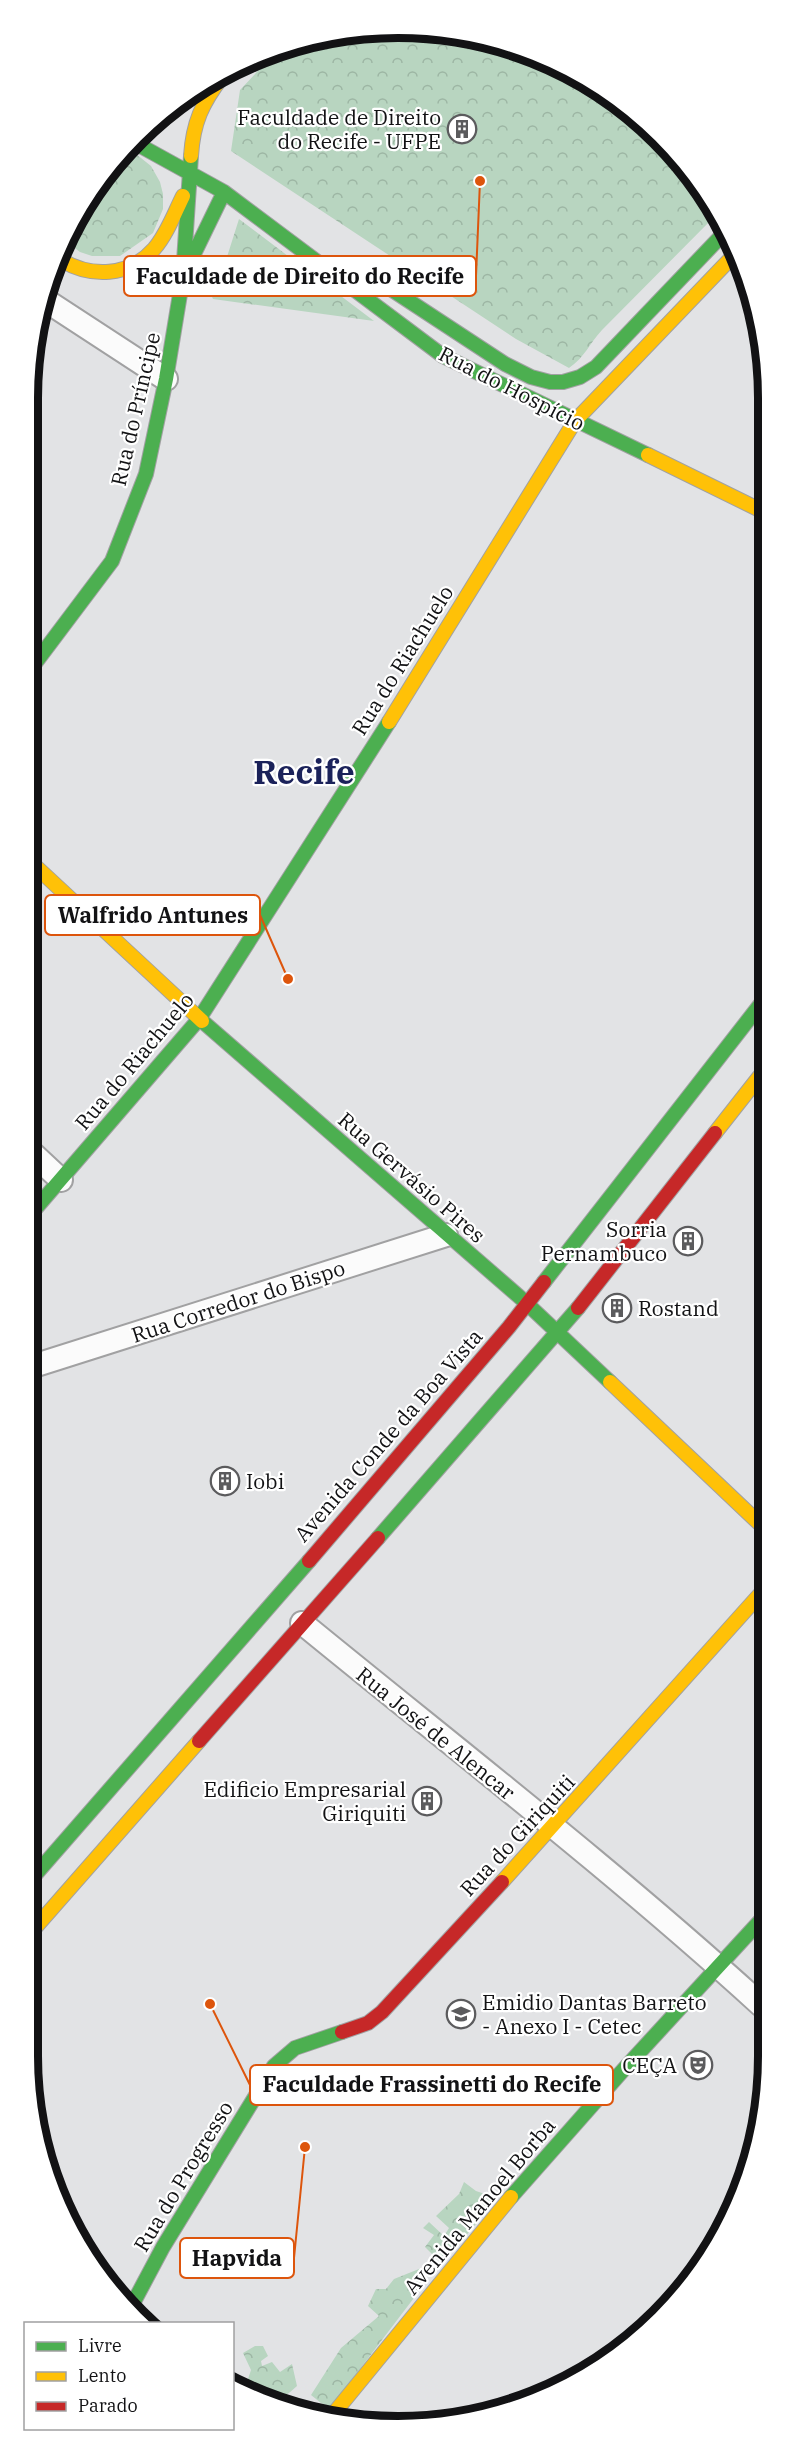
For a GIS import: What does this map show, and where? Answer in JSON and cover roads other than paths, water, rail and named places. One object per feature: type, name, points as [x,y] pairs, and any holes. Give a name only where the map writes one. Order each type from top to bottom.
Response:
[{"type":"main road","points":[[183,276],[190,154],[199,115],[205,99],[213,89]]},
{"type":"main road","name":"Rua do Hospício","points":[[140,146],[189,180],[224,192],[443,356],[758,509]]},
{"type":"main road","points":[[64,262],[72,268],[87,273],[131,268],[153,251],[166,231],[189,180]]},
{"type":"main road","points":[[183,276],[224,192]]},
{"type":"main road","name":"Rua do Hospício","points":[[368,273],[426,315],[509,366],[537,379],[558,382],[573,381],[585,376],[720,237]]},
{"type":"main road","name":"Rua do Riachuelo","points":[[38,1206],[199,1020],[363,764],[575,421],[730,259]]},
{"type":"main road","name":"Rua do Príncipe","points":[[38,659],[112,561],[146,474],[166,379],[183,276]]},
{"type":"main road","name":"Rua Gervásio Pires","points":[[38,869],[199,1020],[527,1304],[758,1522]]},
{"type":"main road","name":"Avenida Conde da Boa Vista","points":[[38,1872],[509,1327],[758,1007]]},
{"type":"main road","points":[[38,1924],[557,1334],[758,1078]]},
{"type":"main road","points":[[495,1276],[509,1327]]},
{"type":"main road","name":"Rua do Giriquiti","points":[[274,2066],[295,2048],[368,2023],[382,2012],[552,1828],[758,1596]]},
{"type":"main road","name":"Avenida Manoel Borba","points":[[336,2411],[507,2202],[625,2068],[758,1923]]},
{"type":"main road","name":"Rua do Progresso","points":[[134,2301],[163,2247],[274,2066]]},
{"type":"street","points":[[50,303],[166,379]]},
{"type":"street","points":[[38,1159],[61,1180]]},
{"type":"street","name":"Rua Corredor do Bispo","points":[[38,1364],[446,1234]]},
{"type":"street","name":"Rua José de Alencar","points":[[303,1623],[719,1967],[758,2002]]},
{"type":"place","name":"Faculdade de Direito do Recife - UFPE","points":[[462,129]]},
{"type":"place","name":"Faculdade de Direito do Recife","points":[[480,181]]},
{"type":"place","name":"Walfrido Antunes","points":[[288,979]]},
{"type":"place","name":"Sorria Pernambuco","points":[[688,1241]]},
{"type":"place","name":"Rostand","points":[[617,1308]]},
{"type":"place","name":"Iobi","points":[[225,1481]]},
{"type":"place","name":"Edificio Empresarial Giriquiti","points":[[427,1801]]},
{"type":"place","name":"Faculdade Frassinetti do Recife","points":[[210,2004]]},
{"type":"place","name":"Emidio Dantas Barreto - Anexo I - Cetec","points":[[461,2014]]},
{"type":"place","name":"CEÇA","points":[[698,2065]]},
{"type":"place","name":"Hapvida","points":[[305,2147]]},
{"type":"district","name":"Recife","points":[[304,771]]}]
